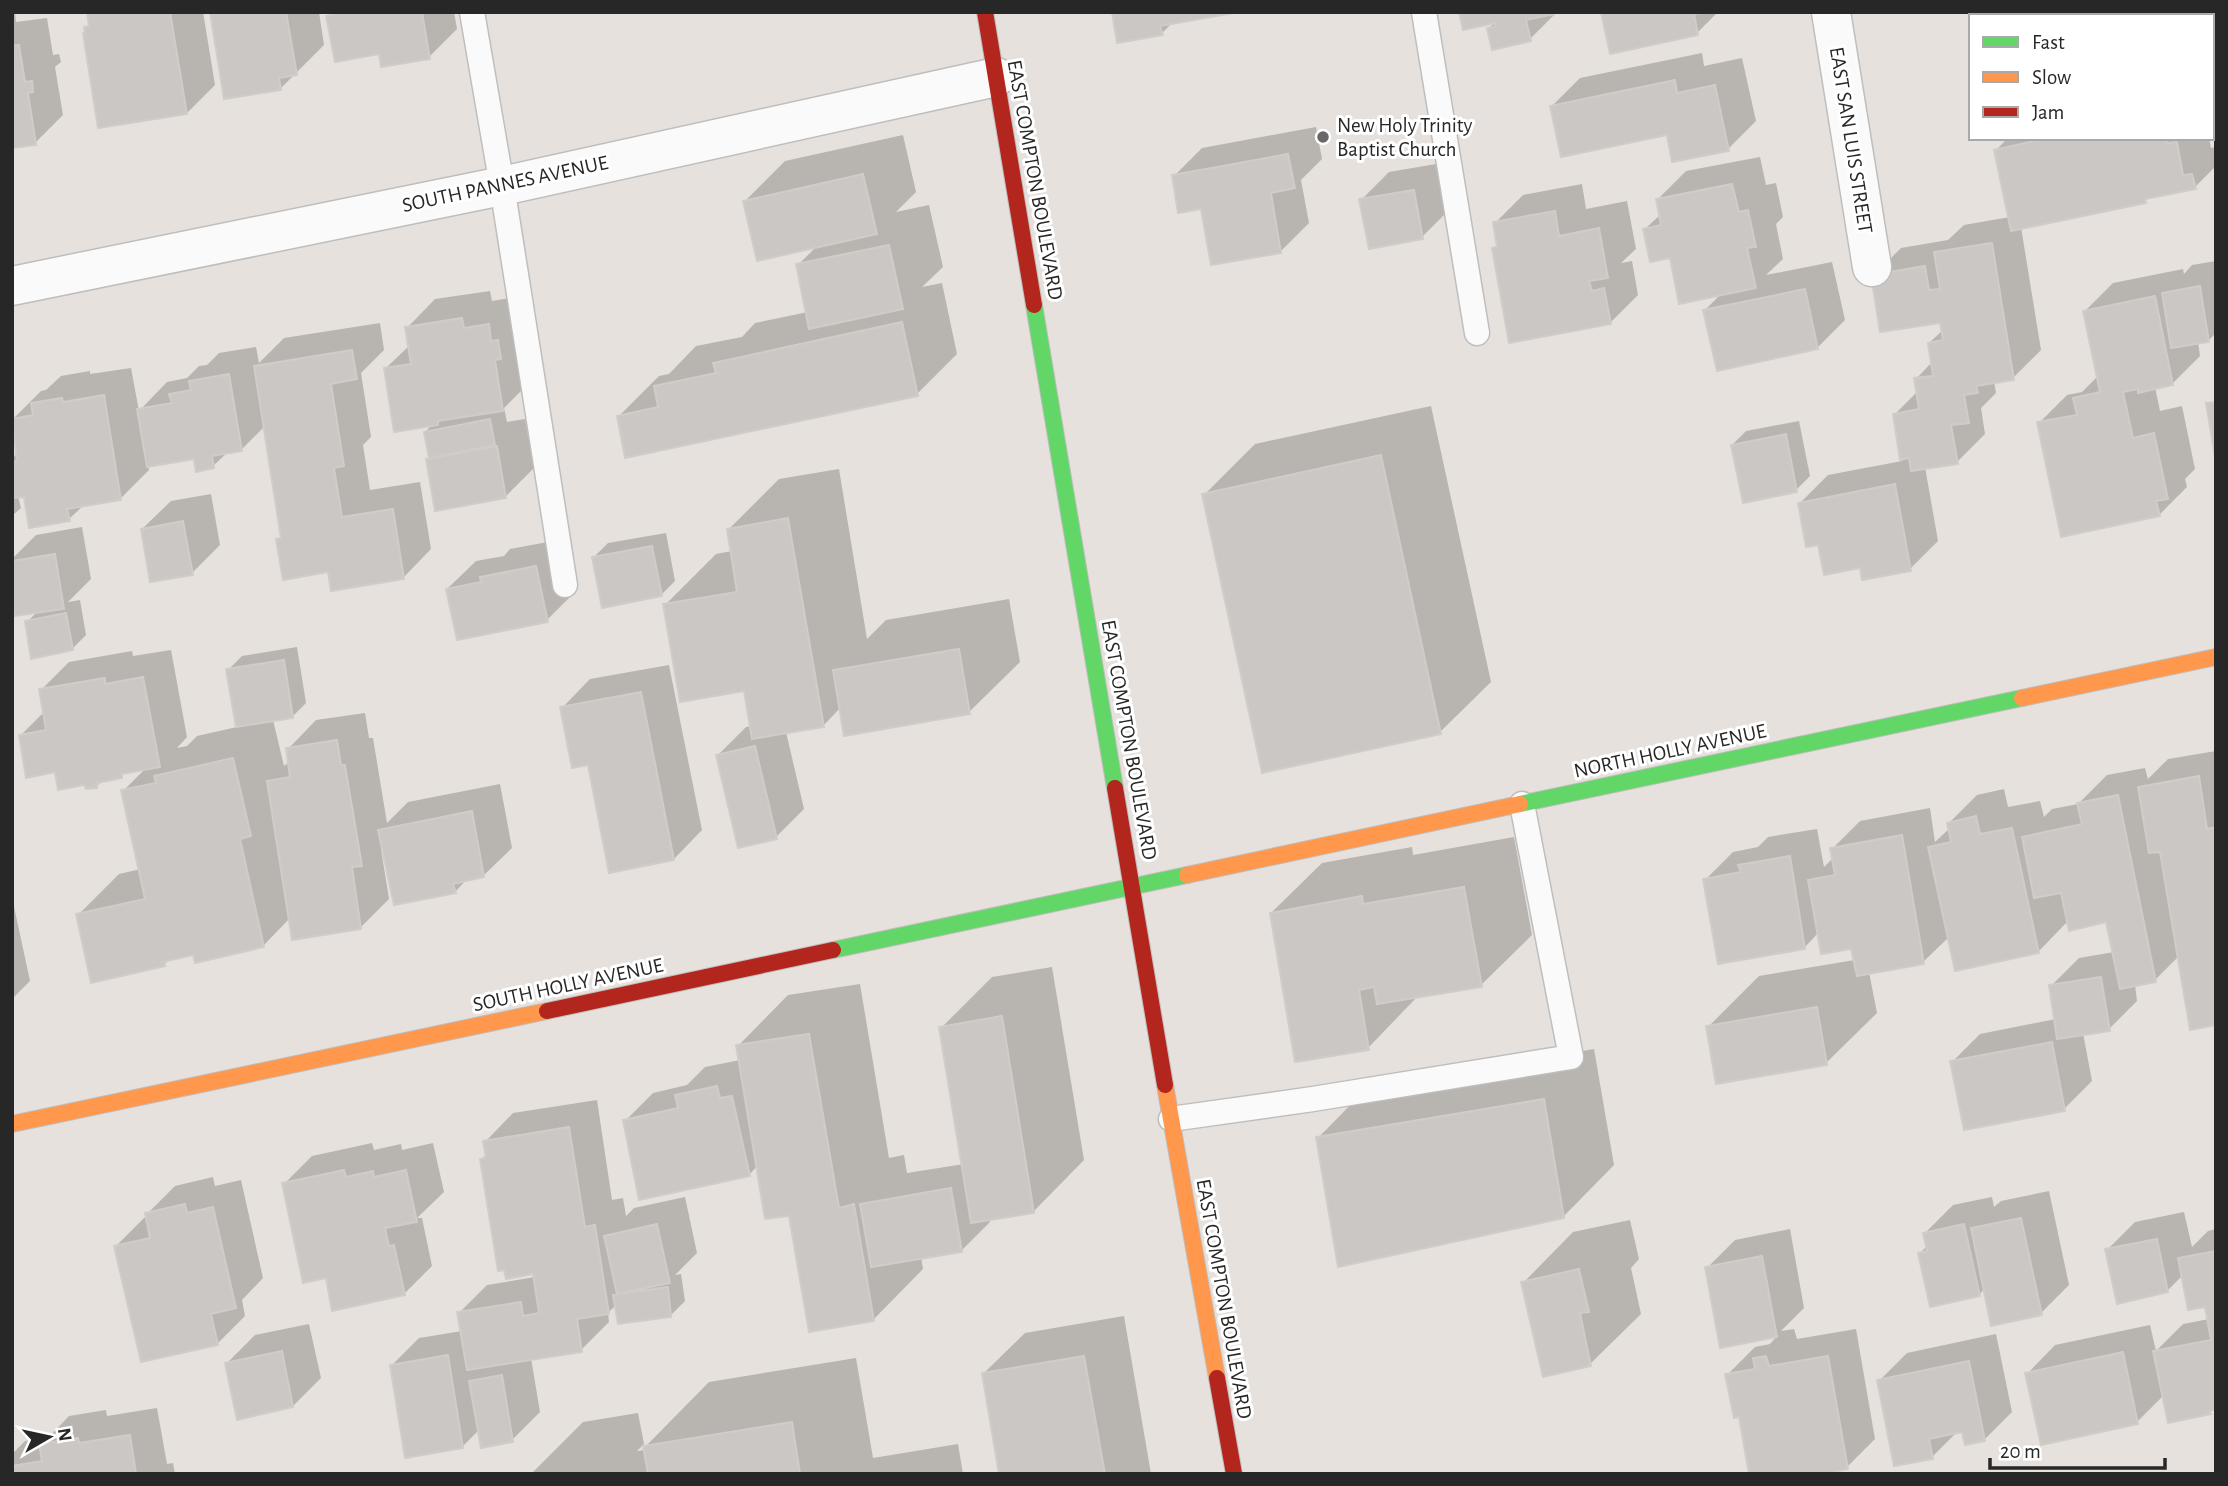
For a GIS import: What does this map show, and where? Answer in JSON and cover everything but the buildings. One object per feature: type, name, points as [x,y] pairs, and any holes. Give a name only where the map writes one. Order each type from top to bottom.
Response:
[{"type":"street","name":"EAST COMPTON BOULEVARD","points":[[985,12],[1171,1119],[1234,1474]]},
{"type":"street","name":"EAST SAN LUIS STREET","points":[[1831,12],[1872,267]]},
{"type":"street","name":"SOUTH PANNES AVENUE","points":[[12,286],[502,186],[996,77]]},
{"type":"street","name":"NORTH HOLLY AVENUE","points":[[1132,887],[2216,657]]},
{"type":"street","name":"SOUTH HOLLY AVENUE","points":[[12,1124],[1132,887]]},
{"type":"lane","points":[[472,12],[565,585]]},
{"type":"lane","points":[[1424,12],[1477,332]]},
{"type":"lane","points":[[1171,1119],[1571,1058],[1522,804]]},
{"type":"traffic: fast","points":[[1034,305],[1115,788]]},
{"type":"traffic: fast","points":[[1520,804],[2022,698]]},
{"type":"traffic: fast","points":[[833,950],[1187,875]]},
{"type":"traffic: slow","points":[[2022,698],[2216,657]]},
{"type":"traffic: slow","points":[[1187,875],[1520,804]]},
{"type":"traffic: slow","points":[[12,1124],[547,1011]]},
{"type":"traffic: slow","points":[[1165,1085],[1217,1378]]},
{"type":"traffic: jam","points":[[985,12],[1034,305]]},
{"type":"traffic: jam","points":[[1115,788],[1165,1085]]},
{"type":"traffic: jam","points":[[547,1011],[833,950]]},
{"type":"traffic: jam","points":[[1217,1378],[1234,1474]]},
{"type":"place","name":"New Holy Trinity Baptist Church","points":[[1323,137]]}]
